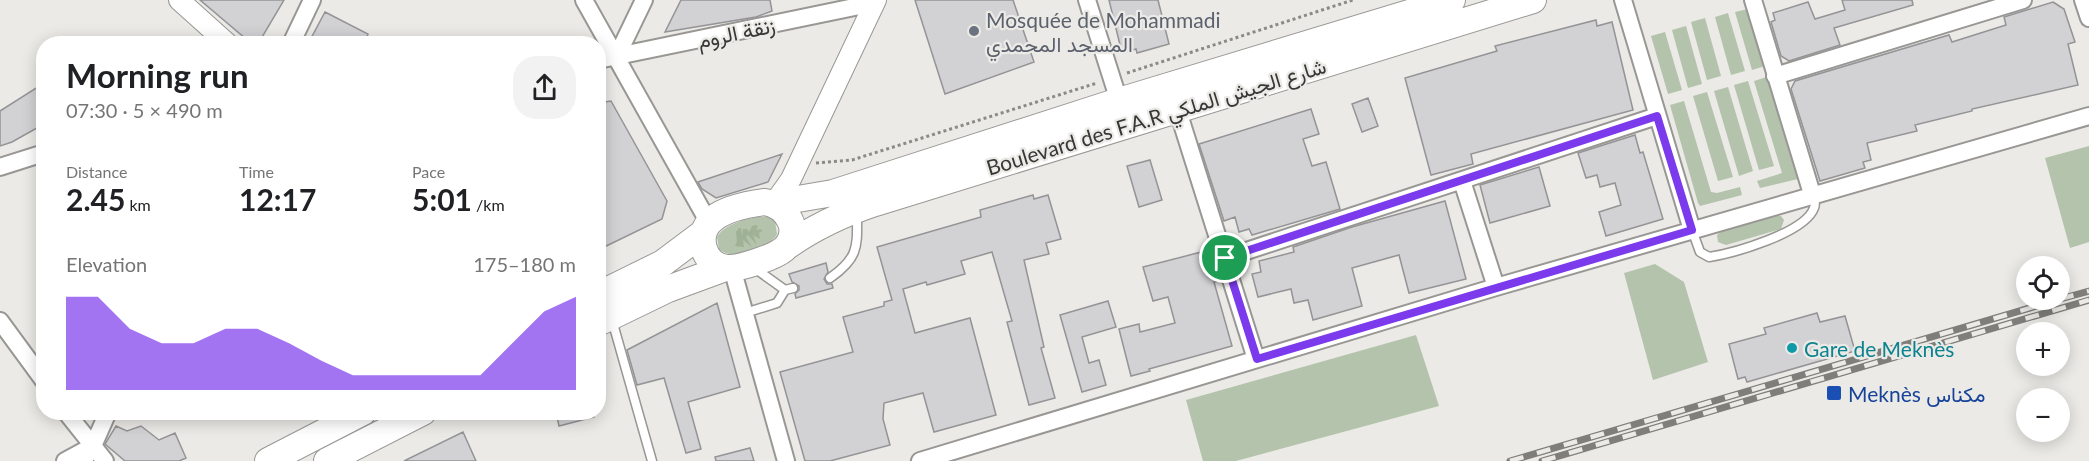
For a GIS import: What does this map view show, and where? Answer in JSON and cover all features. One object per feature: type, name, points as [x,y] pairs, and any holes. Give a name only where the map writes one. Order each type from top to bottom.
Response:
[{"type":"main road","name":"Boulevard des F.A.R شارع الجيش الملكي","points":[[606,291],[663,263],[721,215],[756,203],[774,203],[833,193],[1116,90],[1396,9],[1452,0]]},
{"type":"main road","name":"Boulevard des F.A.R شارع الجيش الملكي","points":[[606,320],[668,289],[778,253],[810,230],[857,209],[1533,0]]},
{"type":"main road","points":[[774,203],[782,207],[791,221],[790,240],[786,247]]},
{"type":"main road","points":[[706,228],[704,250],[708,258],[735,266]]},
{"type":"main road","points":[[268,461],[341,420]]},
{"type":"main road","points":[[327,461],[356,454],[410,420]]},
{"type":"street","points":[[179,0],[219,36]]},
{"type":"street","points":[[295,36],[312,0]]},
{"type":"street","points":[[584,0],[605,36]]},
{"type":"street","points":[[617,56],[644,0]]},
{"type":"street","points":[[1087,0],[1116,90]]},
{"type":"street","points":[[1623,0],[1692,230]]},
{"type":"street","points":[[1753,0],[1812,194]]},
{"type":"street","points":[[1775,76],[2023,0]]},
{"type":"street","points":[[2083,0],[2089,18]]},
{"type":"street","points":[[774,203],[791,179],[875,2]]},
{"type":"street","name":"زنقة الروم","points":[[606,58],[875,2]]},
{"type":"street","points":[[606,37],[706,228]]},
{"type":"street","points":[[1178,108],[1257,359]]},
{"type":"street","points":[[1225,258],[1657,116]]},
{"type":"street","points":[[920,461],[1496,287],[1812,194],[2089,116]]},
{"type":"street","points":[[0,167],[36,156]]},
{"type":"street","points":[[1462,181],[1496,287]]},
{"type":"street","points":[[735,266],[745,313],[786,461]]},
{"type":"street","points":[[0,321],[36,370]]},
{"type":"street","points":[[72,420],[105,461]]},
{"type":"street","points":[[83,461],[93,446],[104,420]]},
{"type":"street","points":[[65,461],[93,446]]},
{"type":"lane","points":[[1692,230],[1700,252],[1706,256],[1742,248],[1780,236],[1801,224],[1814,209],[1812,194]]},
{"type":"lane","points":[[830,278],[846,266],[855,252],[857,209]]},
{"type":"lane","points":[[735,266],[789,289],[777,303],[745,313]]},
{"type":"lane","points":[[606,323],[652,461]]},
{"type":"path","points":[[804,151],[816,163],[852,160],[1116,90],[1353,0]]},
{"type":"green space","points":[[1748,9],[1765,66],[1752,70],[1735,12]]},
{"type":"green space","points":[[1728,13],[1745,71],[1731,75],[1715,17]]},
{"type":"green space","points":[[1705,18],[1721,76],[1707,80],[1691,22]]},
{"type":"green space","points":[[1686,26],[1702,84],[1688,88],[1672,30]]},
{"type":"green space","points":[[1665,32],[1682,90],[1668,94],[1651,36]]},
{"type":"green space","points":[[1770,76],[1802,178],[1760,188],[1757,181],[1782,173],[1754,81]]},
{"type":"green space","points":[[1748,81],[1774,166],[1759,170],[1734,85]]},
{"type":"green space","points":[[1728,87],[1753,171],[1739,176],[1714,91]]},
{"type":"green space","points":[[1707,92],[1733,177],[1718,181],[1693,96]]},
{"type":"green space","points":[[1684,101],[1711,192],[1717,193],[1740,187],[1742,195],[1700,206],[1698,203],[1670,105]]},
{"type":"green space","points":[[2089,146],[2089,242],[2070,248],[2045,158]]},
{"type":"green space","points":[[1774,215],[1781,216],[1784,220],[1781,229],[1726,245],[1718,242],[1717,235],[1722,231]]},
{"type":"green space","points":[[768,217],[775,221],[777,234],[773,240],[759,249],[741,254],[725,253],[719,249],[717,237],[720,233],[740,221]]},
{"type":"green space","points":[[752,226],[758,226],[756,230],[761,229],[762,231],[759,233],[760,239],[753,235],[757,245],[748,235],[746,237],[752,247],[743,240],[744,247],[735,246],[736,232],[739,228],[741,228],[742,236],[743,229],[749,232]]},
{"type":"green space","points":[[1655,264],[1684,282],[1708,362],[1653,380],[1624,273]]},
{"type":"green space","points":[[1416,335],[1439,406],[1236,461],[1203,461],[1186,400]]},
{"type":"building","points":[[200,0],[284,0],[263,36],[243,36]]},
{"type":"building","points":[[681,0],[770,0],[772,11],[756,17],[665,32]]},
{"type":"building","name":"Mosquée de Mohammadi المسجد المحمدي","points":[[915,0],[1013,0],[1034,62],[945,94]]},
{"type":"building","points":[[1109,0],[1158,0],[1169,44],[1137,53],[1136,49],[1122,53]]},
{"type":"building","points":[[1842,0],[1912,0],[1913,5],[1834,28],[1840,45],[1789,61],[1781,56],[1771,22],[1775,20],[1773,13],[1808,2],[1815,19],[1845,10]]},
{"type":"building","points":[[2053,2],[2064,9],[2075,42],[2068,44],[2078,85],[1972,109],[1972,111],[1915,125],[1917,131],[1867,143],[1871,160],[1863,162],[1865,168],[1820,181],[1791,89],[1795,81],[1949,35],[1952,42],[2006,25],[2004,17]]},
{"type":"building","points":[[325,12],[368,34],[367,36],[312,36]]},
{"type":"building","points":[[1596,20],[1597,26],[1612,22],[1633,110],[1471,154],[1473,164],[1431,175],[1405,78],[1497,51],[1495,46]]},
{"type":"building","points":[[36,88],[36,128],[0,146],[0,111]]},
{"type":"building","points":[[1368,98],[1378,126],[1362,132],[1352,104]]},
{"type":"building","points":[[611,101],[667,201],[662,219],[606,246],[606,102]]},
{"type":"building","points":[[1311,109],[1319,134],[1303,139],[1312,166],[1326,162],[1340,209],[1252,235],[1249,229],[1239,232],[1235,217],[1224,221],[1199,144]]},
{"type":"building","points":[[1635,135],[1640,153],[1643,152],[1663,219],[1606,236],[1599,212],[1621,205],[1615,183],[1600,187],[1597,175],[1586,178],[1578,153]]},
{"type":"building","points":[[782,154],[768,182],[716,198],[702,189],[698,182]]},
{"type":"building","points":[[1150,160],[1162,200],[1139,207],[1127,166]]},
{"type":"building","points":[[1539,167],[1550,206],[1490,223],[1480,185]]},
{"type":"building","points":[[1033,195],[1034,199],[1048,195],[1061,239],[1046,243],[1049,254],[1024,260],[1044,347],[1041,348],[1055,398],[1029,405],[1007,322],[1012,321],[992,252],[961,261],[965,274],[903,289],[915,333],[970,318],[996,415],[934,432],[923,393],[884,403],[883,419],[890,445],[830,461],[805,461],[780,372],[853,352],[843,317],[884,306],[884,302],[892,300],[877,247],[981,217],[980,210]]},
{"type":"building","points":[[1445,201],[1466,279],[1409,293],[1399,255],[1352,268],[1362,306],[1313,320],[1308,300],[1294,303],[1291,289],[1258,297],[1252,274],[1261,272],[1259,261],[1294,252],[1293,247],[1352,227]]},
{"type":"building","points":[[1209,250],[1218,281],[1214,282],[1232,346],[1131,376],[1119,329],[1139,324],[1140,332],[1175,323],[1168,297],[1153,301],[1143,267]]},
{"type":"building","points":[[826,263],[828,272],[824,279],[827,284],[832,284],[833,288],[796,298],[795,294],[799,286],[792,282],[789,274]]},
{"type":"building","points":[[1108,301],[1116,327],[1082,337],[1089,363],[1099,360],[1106,385],[1082,392],[1060,315]]},
{"type":"building","points":[[717,303],[740,387],[688,402],[701,449],[686,453],[664,378],[637,385],[627,350]]},
{"type":"building","name":"Gare de Meknès","points":[[1817,313],[1820,322],[1845,316],[1855,351],[1747,382],[1745,377],[1738,379],[1729,344],[1766,334],[1764,328]]},
{"type":"building","points":[[558,420],[582,420],[559,426]]},
{"type":"building","points":[[116,426],[127,431],[141,426],[159,440],[175,433],[186,458],[179,461],[125,461],[105,444]]},
{"type":"building","points":[[463,432],[476,461],[404,461]]},
{"type":"building","points":[[750,448],[754,461],[716,461],[715,457]]},
{"type":"railway","points":[[2070,296],[2089,291]]},
{"type":"railway","points":[[1542,461],[2089,300]]},
{"type":"railway","points":[[1510,461],[2023,310]]},
{"type":"place","name":"Mosquée de Mohammadi المسجد المحمدي","points":[[974,31]]},
{"type":"place","name":"Gare de Meknès","points":[[1792,348]]},
{"type":"place","name":"Meknès مكناس","points":[[1834,393]]},
{"type":"route","points":[[1657,116],[1692,230],[1257,359],[1225,258],[1657,116]]}]
